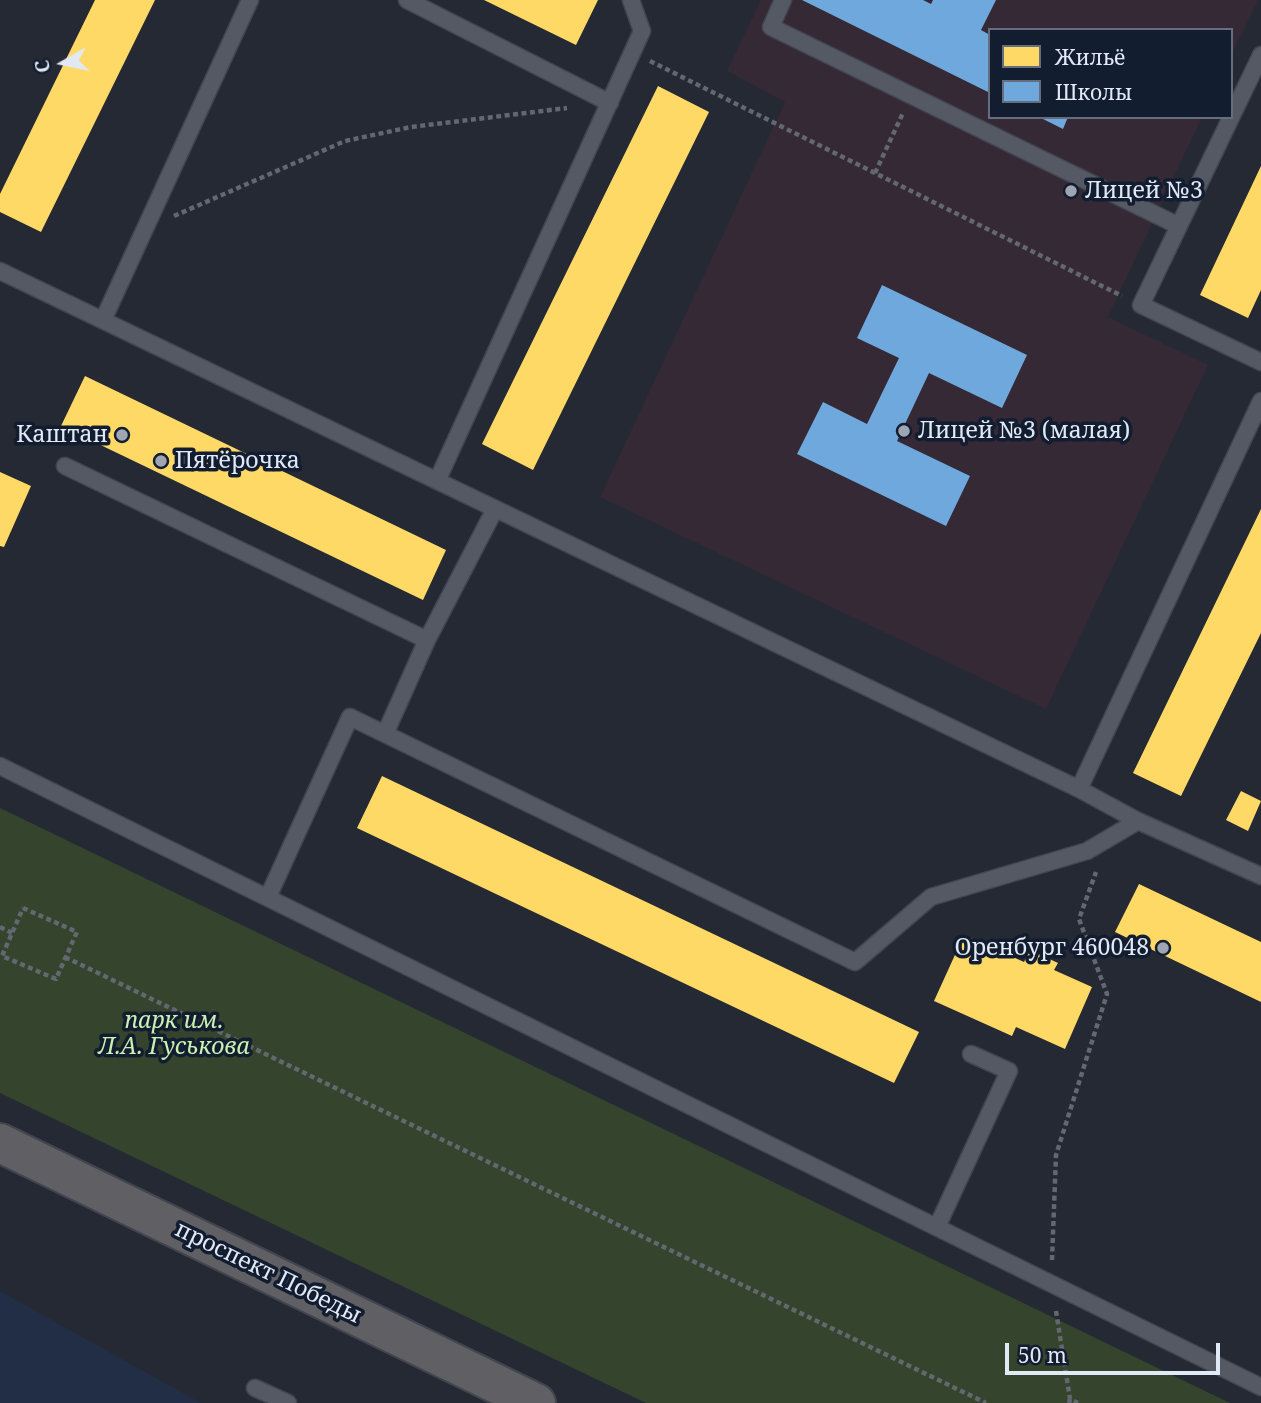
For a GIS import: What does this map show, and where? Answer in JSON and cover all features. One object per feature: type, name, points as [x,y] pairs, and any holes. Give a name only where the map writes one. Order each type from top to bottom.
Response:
[{"type":"main road","name":"проспект Победы","points":[[0,1143],[536,1403]]},
{"type":"lane","points":[[104,318],[250,0]]},
{"type":"lane","points":[[407,0],[610,103]]},
{"type":"lane","points":[[437,481],[642,31],[631,0]]},
{"type":"lane","points":[[783,0],[771,27],[1180,226]]},
{"type":"lane","points":[[1233,114],[1261,55]]},
{"type":"lane","points":[[1231,119],[1141,305],[1261,362]]},
{"type":"lane","points":[[0,271],[104,318],[1079,789],[1138,821],[1261,876]]},
{"type":"lane","points":[[1079,789],[1261,401]]},
{"type":"lane","points":[[65,466],[427,640]]},
{"type":"lane","points":[[385,734],[427,640],[495,509]]},
{"type":"lane","points":[[268,897],[350,717],[855,962],[931,897],[1087,851],[1138,821]]},
{"type":"lane","points":[[0,766],[1261,1387]]},
{"type":"lane","points":[[937,1227],[1009,1071],[971,1054]]},
{"type":"lane","points":[[256,1388],[288,1403]]},
{"type":"path","points":[[633,52],[1141,305]]},
{"type":"path","points":[[875,173],[912,96]]},
{"type":"path","points":[[145,229],[345,141],[411,127],[610,103]]},
{"type":"path","points":[[1078,1403],[1069,1401],[1051,1283],[1056,1155],[1107,994],[1079,919],[1098,865]]},
{"type":"path","points":[[23,908],[77,932],[65,957],[56,979],[2,956],[23,908]]},
{"type":"path","points":[[0,927],[12,933]]},
{"type":"path","points":[[65,957],[986,1403]]},
{"type":"shaded area","name":"Лицей №3 (малая)","points":[[761,0],[1258,0],[1233,52],[1233,28],[988,28],[988,119],[1201,119],[1108,317],[1208,365],[1046,709],[600,497],[785,102],[727,71]]},
{"type":"shaded area","points":[[0,1291],[201,1403],[0,1403]]},
{"type":"green space","name":"парк им. Л.А. Гуськова","points":[[0,808],[1230,1403],[646,1403],[0,1093]]},
{"type":"building: Жильё","points":[[95,0],[155,0],[41,232],[0,212],[0,194]]},
{"type":"building: Жильё","points":[[484,0],[598,0],[576,45]]},
{"type":"building: Жильё","points":[[658,86],[709,112],[533,470],[482,444]]},
{"type":"building: Жильё","points":[[1261,166],[1261,290],[1248,318],[1200,295]]},
{"type":"building: Жильё","points":[[85,376],[446,550],[423,600],[61,426]]},
{"type":"building: Жильё","points":[[0,472],[31,486],[4,547],[0,546]]},
{"type":"building: Жильё","points":[[1261,509],[1261,633],[1181,796],[1133,773]]},
{"type":"building: Жильё","points":[[382,776],[919,1032],[894,1083],[357,828]]},
{"type":"building: Жильё","points":[[1241,791],[1261,801],[1248,831],[1226,820]]},
{"type":"building: Жильё","points":[[1139,884],[1261,942],[1261,1002],[1115,932]]},
{"type":"building: Жильё","points":[[964,935],[1024,962],[1030,950],[1058,963],[1054,970],[1092,987],[1065,1049],[1016,1027],[1012,1036],[934,1001]]},
{"type":"building: Школы","points":[[802,0],[923,0],[931,4],[933,0],[996,0],[981,30],[988,34],[988,92]]},
{"type":"building: Школы","points":[[1043,119],[1067,119],[1063,129]]},
{"type":"building: Школы","points":[[882,285],[1027,355],[1002,408],[929,373],[897,441],[970,476],[946,526],[797,454],[823,402],[867,424],[899,358],[857,338]]},
{"type":"place","name":"Лицей №3","points":[[1071,191]]},
{"type":"place","name":"Лицей №3 (малая)","points":[[904,431]]},
{"type":"place","name":"Каштан","points":[[122,435]]},
{"type":"place","name":"Пятёрочка","points":[[161,461]]},
{"type":"place","name":"Оренбург 460048","points":[[1163,948]]}]
